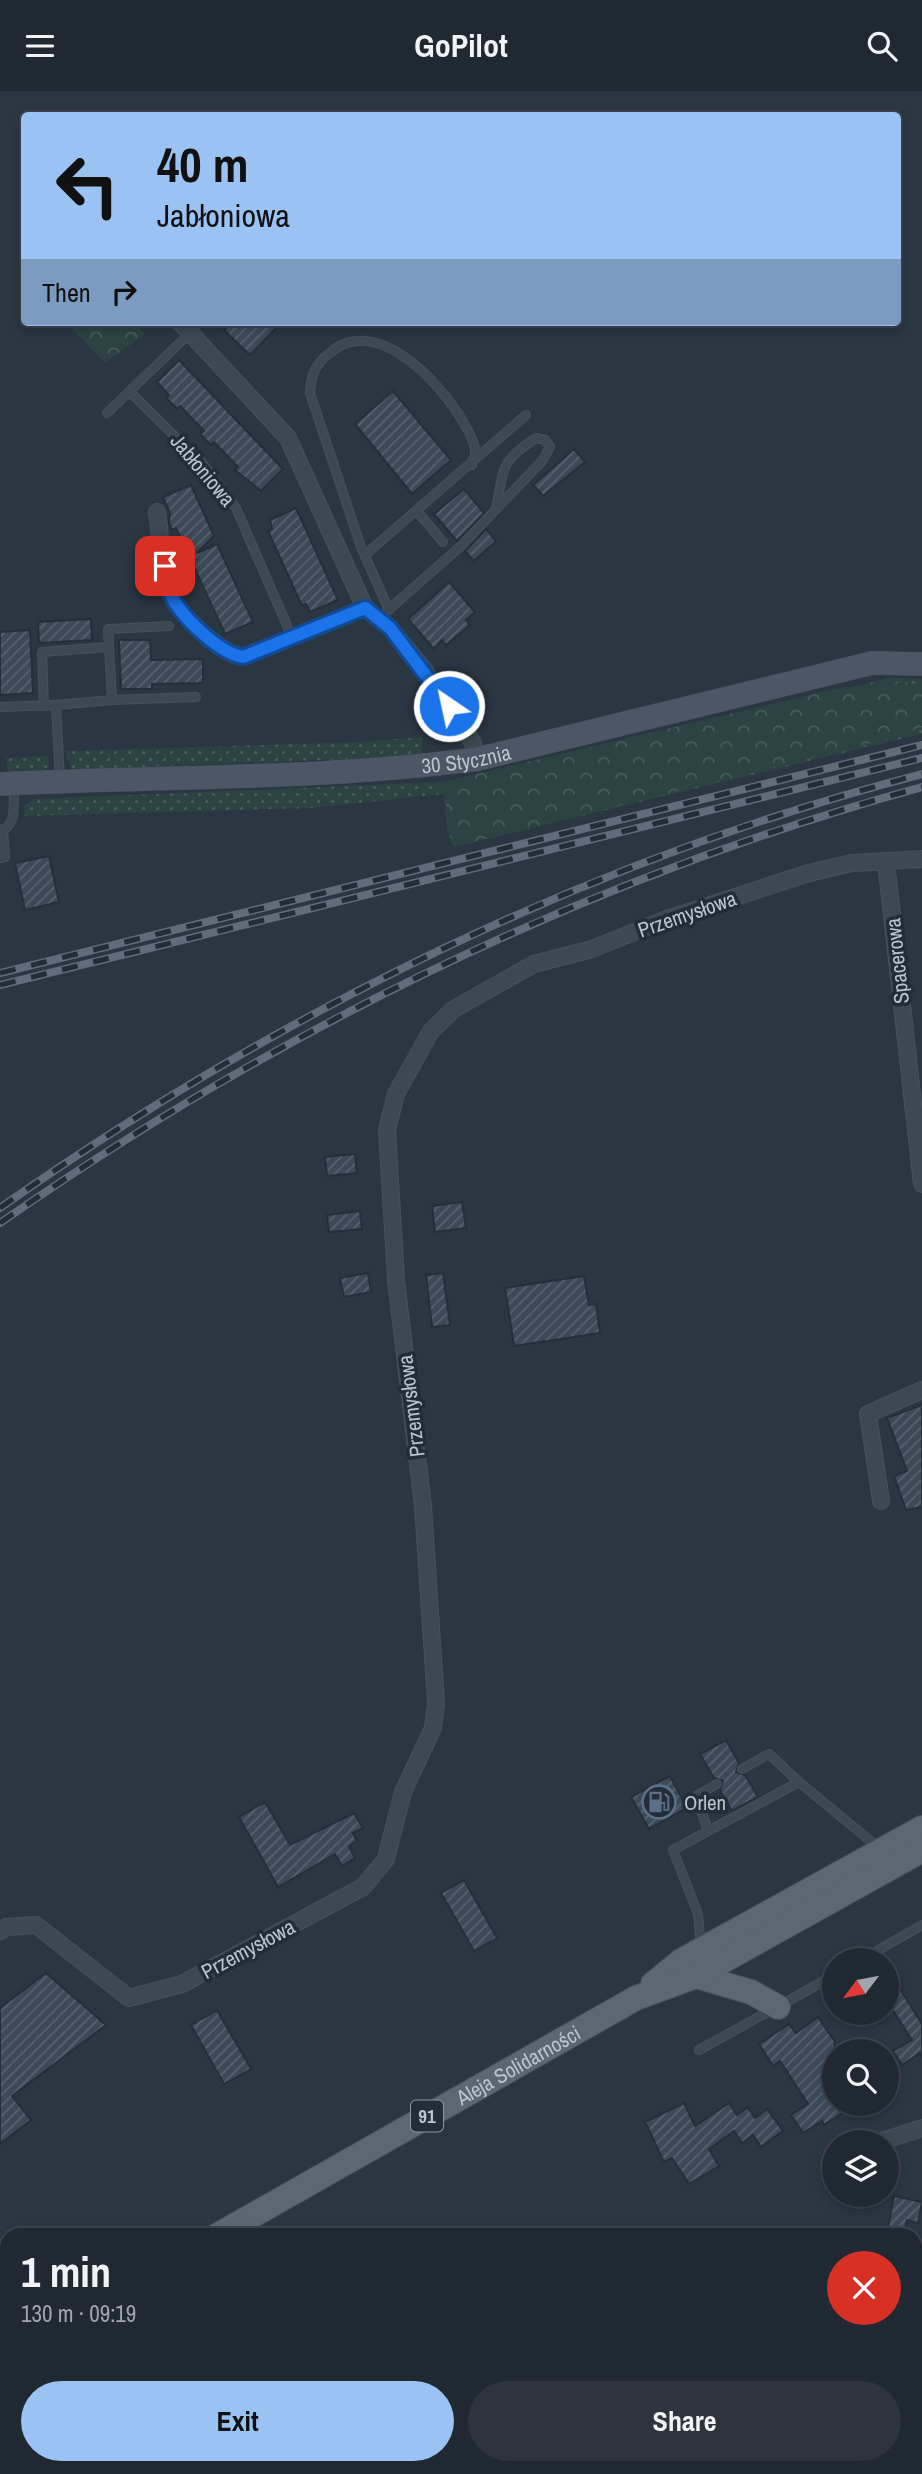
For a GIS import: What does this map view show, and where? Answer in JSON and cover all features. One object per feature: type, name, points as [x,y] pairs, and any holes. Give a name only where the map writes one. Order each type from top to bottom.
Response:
[{"type":"main road","name":"Aleja Solidarności","points":[[636,1998],[681,1961],[701,1949],[922,1828]]},
{"type":"main road","name":"Aleja Solidarności","points":[[230,2228],[636,1998],[696,1976],[922,1850]]},
{"type":"main road","points":[[696,1976],[751,1992],[778,2007]]},
{"type":"street","points":[[185,327],[288,438],[365,608]]},
{"type":"street","points":[[157,512],[169,593],[196,626],[229,655],[243,657],[365,608],[384,614],[472,741],[478,759]]},
{"type":"street","name":"30 Stycznia","points":[[8,784],[360,772],[478,759],[872,663],[922,664]]},
{"type":"street","name":"Przemysłowa","points":[[0,1931],[6,1927],[36,1925],[129,1998],[141,1997],[182,1984],[363,1887],[386,1859],[402,1792],[433,1728],[436,1703],[423,1506],[396,1280],[396,1234],[390,1198],[387,1130],[396,1094],[430,1031],[454,1009],[534,964],[592,949],[664,920],[809,873],[852,863],[922,859]]},
{"type":"street","name":"Spacerowa","points":[[886,862],[922,1184]]},
{"type":"street","points":[[881,1501],[868,1414],[922,1390]]},
{"type":"street","points":[[899,2135],[922,2128]]},
{"type":"lane","points":[[107,414],[130,392],[185,327]]},
{"type":"lane","points":[[472,465],[475,449],[465,425],[447,395],[416,364],[383,345],[362,341],[340,344],[318,362],[311,378],[310,393],[384,614],[461,546],[496,509],[548,454],[550,447],[545,440],[537,438],[506,463],[502,471],[496,509]]},
{"type":"lane","name":"Jabłoniowa","points":[[130,392],[203,464],[236,508],[292,637]]},
{"type":"lane","points":[[365,555],[472,465],[526,415]]},
{"type":"lane","points":[[417,511],[443,542]]},
{"type":"lane","points":[[113,700],[108,629],[169,626]]},
{"type":"lane","points":[[44,706],[42,652],[109,647]]},
{"type":"lane","points":[[0,707],[195,697]]},
{"type":"lane","points":[[56,705],[60,781]]},
{"type":"lane","points":[[0,858],[5,857],[2,830],[11,824],[13,817],[8,784]]},
{"type":"lane","points":[[742,1769],[769,1754],[881,1849]]},
{"type":"lane","points":[[701,1949],[698,1914],[673,1850],[799,1782]]},
{"type":"lane","points":[[708,1830],[696,1796],[717,1784]]},
{"type":"lane","points":[[882,1948],[922,1925]]},
{"type":"lane","points":[[699,2050],[822,1982]]},
{"type":"green space","points":[[77,326],[137,326],[145,334],[105,363],[72,329]]},
{"type":"green space","points":[[893,677],[922,679],[922,734],[453,847],[447,829],[444,794],[312,808],[25,816],[24,806],[34,799],[440,782],[515,768]]},
{"type":"green space","points":[[890,680],[922,685],[922,727],[904,735],[453,847],[442,782],[835,689]]},
{"type":"green space","points":[[422,737],[422,756],[71,770],[65,751],[358,742]]},
{"type":"green space","points":[[48,756],[49,766],[45,770],[8,771],[6,758]]},
{"type":"building","points":[[228,326],[278,326],[250,355],[224,330]]},
{"type":"building","points":[[179,360],[283,469],[261,491],[235,470],[238,467],[214,442],[211,445],[200,434],[204,431],[180,406],[177,409],[166,398],[169,395],[157,382]]},
{"type":"building","points":[[393,391],[451,460],[412,494],[355,424]]},
{"type":"building","points":[[574,449],[585,462],[543,496],[533,485]]},
{"type":"building","points":[[191,485],[214,536],[197,553],[217,544],[253,622],[225,634],[176,528],[172,530],[170,513],[163,497]]},
{"type":"building","points":[[464,489],[484,513],[457,541],[434,514]]},
{"type":"building","points":[[296,508],[338,600],[310,612],[306,604],[302,606],[268,531],[272,529],[270,520]]},
{"type":"building","points":[[486,529],[496,541],[474,561],[465,551]]},
{"type":"building","points":[[449,582],[475,612],[466,620],[470,625],[446,645],[442,640],[434,649],[408,619]]},
{"type":"building","points":[[91,619],[92,640],[39,643],[38,622]]},
{"type":"building","points":[[30,630],[33,693],[0,695],[0,632]]},
{"type":"building","points":[[119,640],[150,640],[151,660],[203,659],[203,683],[152,684],[152,689],[121,689]]},
{"type":"building","points":[[49,856],[59,902],[25,910],[15,863]]},
{"type":"building","points":[[355,1154],[357,1173],[327,1176],[325,1157]]},
{"type":"building","points":[[462,1202],[466,1228],[435,1232],[432,1206]]},
{"type":"building","points":[[360,1211],[362,1229],[329,1232],[327,1215]]},
{"type":"building","points":[[368,1273],[371,1292],[344,1297],[340,1278]]},
{"type":"building","points":[[443,1273],[450,1325],[432,1327],[426,1275]]},
{"type":"building","points":[[584,1276],[589,1305],[596,1304],[600,1333],[514,1346],[505,1288]]},
{"type":"building","points":[[922,1405],[922,1507],[906,1510],[894,1476],[907,1471],[887,1418]]},
{"type":"building","points":[[726,1740],[739,1763],[736,1772],[745,1775],[758,1797],[732,1811],[720,1790],[723,1781],[714,1778],[700,1754]]},
{"type":"building","name":"Orlen","points":[[670,1776],[687,1808],[649,1829],[631,1797]]},
{"type":"building","points":[[265,1802],[290,1845],[354,1813],[363,1828],[353,1833],[357,1841],[349,1846],[355,1858],[342,1866],[335,1854],[278,1887],[239,1817]]},
{"type":"building","points":[[464,1880],[497,1938],[474,1951],[441,1893]]},
{"type":"building","points":[[46,1973],[106,2025],[12,2096],[31,2120],[0,2144],[0,2008]]},
{"type":"building","points":[[900,1989],[922,2024],[922,2056],[920,2053],[902,2065],[899,2060],[899,2048],[912,2040],[900,2021]]},
{"type":"building","points":[[217,2010],[251,2069],[224,2084],[191,2025]]},
{"type":"building","points":[[818,2017],[833,2039],[822,2039],[822,2116],[838,2116],[824,2125],[822,2121],[803,2133],[791,2115],[808,2104],[780,2061],[773,2066],[759,2044],[789,2024],[796,2033]]},
{"type":"building","points":[[684,2103],[695,2126],[729,2103],[737,2115],[748,2107],[755,2118],[767,2109],[783,2131],[761,2147],[753,2135],[742,2143],[734,2131],[709,2149],[719,2166],[689,2184],[672,2158],[664,2162],[645,2122]]},
{"type":"building","points":[[899,2197],[922,2202],[918,2223],[907,2220],[905,2228],[888,2227],[892,2207],[899,2207]]},
{"type":"railway","points":[[0,973],[922,745]]},
{"type":"railway","points":[[0,985],[922,758]]},
{"type":"railway","points":[[0,1208],[215,1069],[327,1007],[442,949],[558,897],[678,850],[799,809],[922,774]]},
{"type":"railway","points":[[0,1223],[107,1151],[217,1085],[328,1022],[442,965],[558,913],[677,866],[798,824],[922,787]]},
{"type":"place","name":"Orlen","points":[[659,1802]]},
{"type":"route","points":[[165,566],[169,593],[196,626],[229,655],[243,657],[365,608],[390,628],[449,706]]}]
